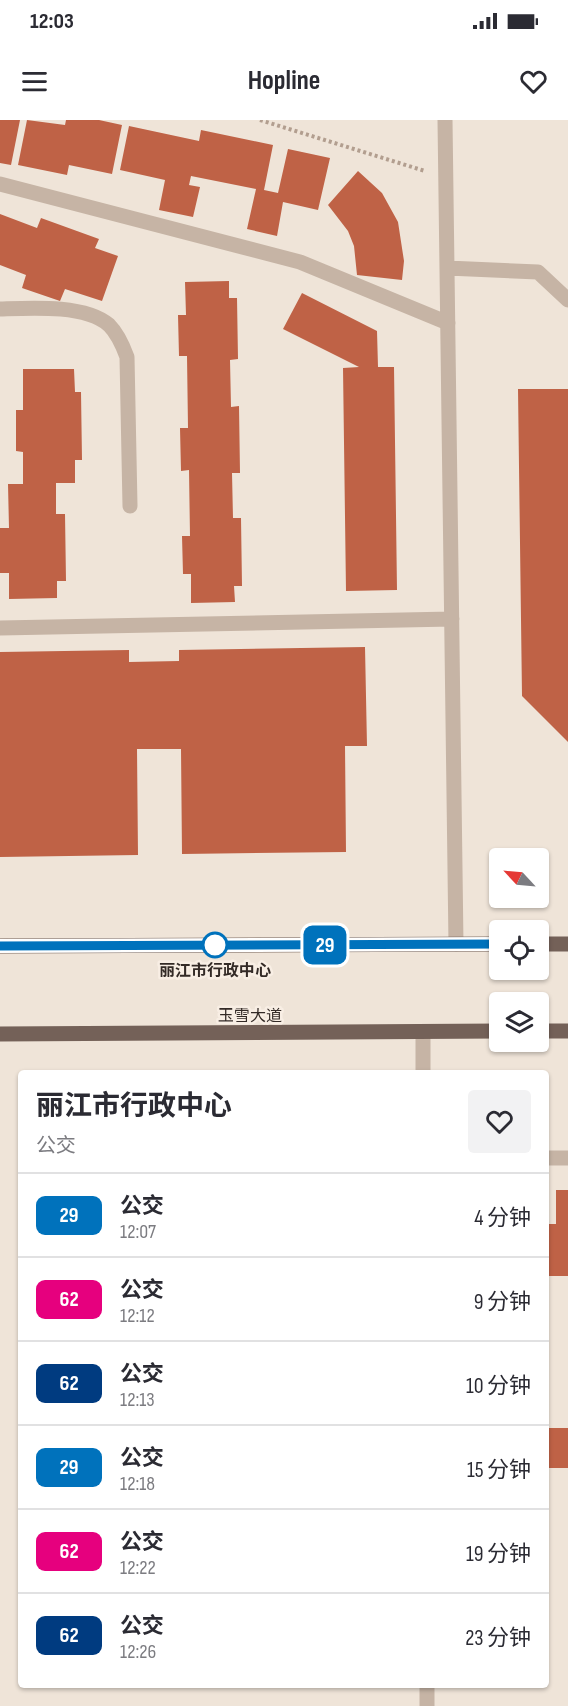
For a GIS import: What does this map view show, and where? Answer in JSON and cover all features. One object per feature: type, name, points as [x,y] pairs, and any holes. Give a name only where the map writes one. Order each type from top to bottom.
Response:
[{"type":"main road","points":[[0,946],[489,944]]},
{"type":"main road","points":[[549,944],[568,944]]},
{"type":"main road","name":"玉雪大道","points":[[0,1034],[489,1031]]},
{"type":"main road","points":[[549,1031],[568,1031]]},
{"type":"street","points":[[445,120],[456,944]]},
{"type":"street","points":[[0,184],[300,262],[448,323]]},
{"type":"street","points":[[447,268],[538,272],[568,300]]},
{"type":"street","points":[[0,309],[50,308],[89,316],[108,324],[123,345],[128,357],[130,506]]},
{"type":"street","points":[[0,628],[452,619]]},
{"type":"street","points":[[423,1032],[423,1070]]},
{"type":"street","points":[[549,1158],[568,1158]]},
{"type":"street","points":[[427,1688],[427,1706]]},
{"type":"path","points":[[260,120],[446,178]]},
{"type":"building","points":[[0,120],[20,120],[11,165],[0,163]]},
{"type":"building","points":[[27,120],[65,125],[66,120],[99,120],[122,125],[112,174],[69,165],[67,175],[18,165]]},
{"type":"building","points":[[129,126],[199,141],[201,130],[273,145],[264,190],[278,193],[288,149],[330,158],[318,210],[283,202],[277,236],[247,229],[256,189],[191,176],[189,185],[200,187],[193,217],[159,210],[165,180],[120,170]]},
{"type":"building","points":[[358,171],[382,193],[398,222],[404,261],[402,280],[357,275],[354,246],[348,231],[328,205]]},
{"type":"building","points":[[0,214],[37,228],[41,218],[99,239],[95,248],[118,256],[102,301],[65,289],[60,301],[22,288],[26,275],[0,265]]},
{"type":"building","points":[[229,281],[229,298],[237,298],[238,359],[230,360],[231,407],[239,406],[240,473],[232,473],[233,518],[241,518],[242,586],[234,586],[235,602],[191,603],[191,574],[183,574],[182,536],[190,536],[189,470],[181,471],[180,428],[188,428],[187,356],[179,356],[178,315],[186,315],[185,282]]},
{"type":"building","points":[[302,293],[377,331],[378,367],[394,367],[397,590],[346,591],[343,368],[359,367],[283,329]]},
{"type":"building","points":[[23,369],[74,369],[75,392],[81,392],[82,460],[75,460],[75,483],[56,483],[56,514],[65,514],[66,581],[57,581],[57,598],[9,599],[9,573],[0,573],[0,528],[9,528],[8,484],[23,484],[23,452],[16,451],[16,410],[23,410]]},
{"type":"building","points":[[518,389],[568,389],[568,742],[522,696]]},
{"type":"building","points":[[365,647],[367,746],[345,746],[346,852],[182,854],[181,749],[137,749],[138,855],[0,857],[0,652],[129,650],[129,662],[179,661],[179,650]]},
{"type":"building","points":[[556,1190],[568,1190],[568,1276],[549,1276],[549,1224],[556,1224]]},
{"type":"building","points":[[549,1428],[568,1428],[568,1468],[549,1468]]},
{"type":"bus line","name":"29","points":[[0,946],[489,944]]},
{"type":"place","name":"丽江市行政中心","points":[[215,945]]}]
